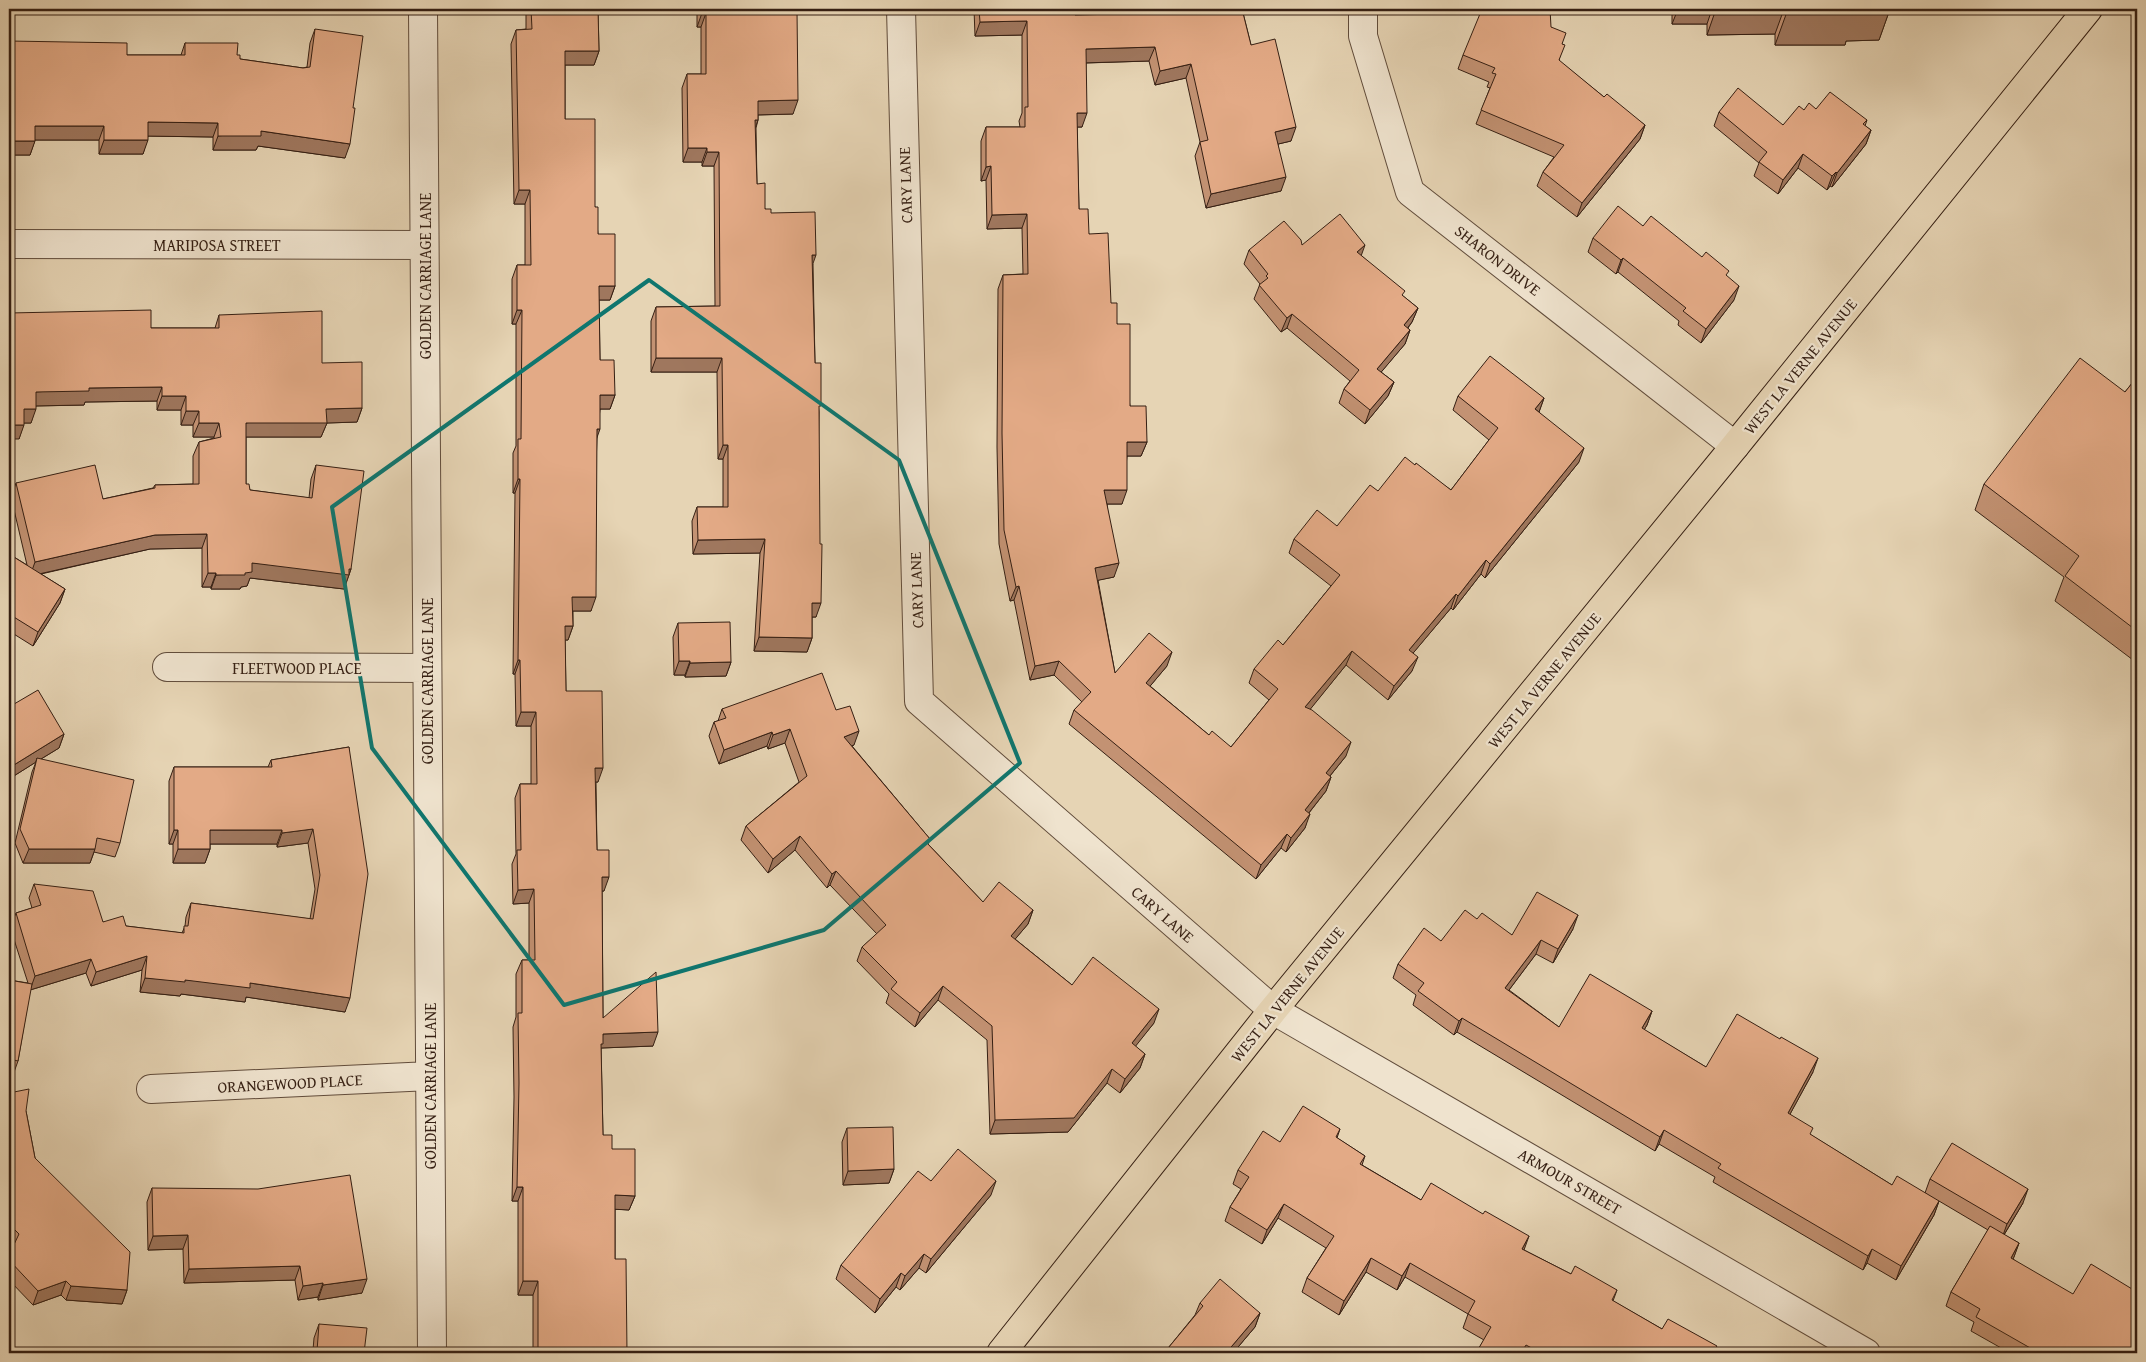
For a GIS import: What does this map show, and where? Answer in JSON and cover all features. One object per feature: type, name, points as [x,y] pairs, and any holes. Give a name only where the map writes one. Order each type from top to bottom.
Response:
[{"type":"main road","name":"WEST LA VERNE AVENUE","points":[[1001,1353],[1273,1010],[1735,446],[2088,9]]},
{"type":"street","name":"GOLDEN CARRIAGE LANE","points":[[423,9],[432,1353]]},
{"type":"street","name":"CARY LANE","points":[[901,9],[919,701],[1273,1010]]},
{"type":"street","name":"SHARON DRIVE","points":[[1363,9],[1363,36],[1410,192],[1735,446]]},
{"type":"street","name":"MARIPOSA STREET","points":[[9,244],[424,245]]},
{"type":"street","name":"FLEETWOOD PLACE","points":[[167,667],[427,668]]},
{"type":"street","name":"ARMOUR STREET","points":[[1273,1010],[1858,1351]]},
{"type":"street","name":"ORANGEWOOD PLACE","points":[[151,1089],[430,1076]]},
{"type":"highlighted area","points":[[649,280],[899,460],[1020,763],[824,930],[564,1005],[372,748],[332,507]]},
{"type":"building","points":[[531,9],[598,9],[599,51],[565,51],[565,119],[595,119],[595,207],[598,207],[598,234],[615,234],[615,286],[599,286],[600,360],[614,360],[615,395],[600,395],[600,429],[597,429],[596,597],[572,597],[573,626],[565,626],[566,691],[602,691],[603,768],[595,768],[597,850],[609,850],[609,877],[602,877],[603,1018],[656,972],[658,1032],[603,1034],[603,1044],[601,1044],[603,1135],[612,1135],[612,1149],[635,1149],[635,1196],[615,1195],[615,1259],[626,1259],[627,1353],[538,1353],[538,1281],[523,1281],[523,1187],[517,1187],[518,1013],[522,1013],[522,960],[535,960],[534,889],[518,890],[517,850],[521,850],[520,784],[537,784],[536,712],[521,712],[520,660],[518,660],[520,479],[518,479],[518,439],[521,439],[522,310],[517,310],[517,265],[531,265],[530,190],[519,190],[516,30],[532,29]]},
{"type":"building","points":[[702,9],[797,11],[798,100],[758,101],[758,120],[755,120],[757,184],[765,183],[765,209],[771,209],[771,213],[815,212],[816,255],[812,255],[815,363],[821,363],[821,406],[819,406],[820,544],[822,544],[821,603],[812,603],[812,638],[759,637],[765,539],[698,540],[697,507],[728,507],[728,445],[723,445],[722,358],[656,358],[656,307],[720,306],[719,152],[707,152],[707,148],[688,148],[687,74],[706,74],[706,13],[702,13]]},
{"type":"building","points":[[979,9],[1075,9],[1075,15],[1163,13],[1163,9],[1242,9],[1251,45],[1275,39],[1296,127],[1275,132],[1286,177],[1211,194],[1200,142],[1208,140],[1191,64],[1160,71],[1155,47],[1086,49],[1087,113],[1077,113],[1079,209],[1088,209],[1089,234],[1108,233],[1111,303],[1117,303],[1117,324],[1130,324],[1130,406],[1146,406],[1147,442],[1127,442],[1127,490],[1104,490],[1119,563],[1095,568],[1115,673],[1149,633],[1172,652],[1146,683],[1209,735],[1212,731],[1231,747],[1278,689],[1254,669],[1278,640],[1283,645],[1340,575],[1294,539],[1317,510],[1337,526],[1370,485],[1378,491],[1405,457],[1415,465],[1416,463],[1451,490],[1498,428],[1458,396],[1490,356],[1544,398],[1535,409],[1584,448],[1490,564],[1486,560],[1458,596],[1456,594],[1409,650],[1418,657],[1394,686],[1352,651],[1305,707],[1312,710],[1351,742],[1326,773],[1331,777],[1305,810],[1310,814],[1291,838],[1287,834],[1261,865],[1074,710],[1091,692],[1059,661],[1035,666],[1019,586],[1016,587],[1004,530],[1002,433],[1003,275],[1028,274],[1027,214],[992,215],[991,166],[986,167],[986,127],[1025,127],[1025,107],[1028,107],[1027,21],[980,22]]},
{"type":"building","points":[[1482,9],[1550,9],[1551,27],[1566,33],[1562,44],[1565,45],[1559,60],[1604,97],[1607,94],[1645,125],[1582,203],[1543,172],[1564,145],[1481,110],[1496,74],[1492,73],[1495,68],[1463,55]]},
{"type":"building","points":[[315,29],[363,36],[350,144],[261,131],[261,136],[218,136],[218,123],[148,122],[148,140],[104,140],[104,126],[35,126],[35,141],[9,141],[9,41],[127,43],[127,55],[185,55],[185,43],[238,43],[237,55],[240,55],[240,59],[303,68],[310,67]]},
{"type":"building","points":[[1738,88],[1783,125],[1799,106],[1804,110],[1809,103],[1816,109],[1830,92],[1867,120],[1863,124],[1871,130],[1837,173],[1832,176],[1803,154],[1783,180],[1759,162],[1767,152],[1719,112]]},
{"type":"building","points":[[1618,206],[1643,226],[1651,216],[1702,257],[1706,252],[1729,271],[1726,275],[1739,286],[1706,329],[1683,311],[1686,308],[1623,258],[1621,260],[1593,238]]},
{"type":"building","points":[[1340,214],[1365,245],[1357,252],[1405,291],[1402,295],[1418,308],[1404,325],[1410,330],[1377,369],[1394,382],[1370,410],[1344,389],[1359,370],[1292,314],[1287,318],[1259,285],[1268,278],[1266,276],[1268,274],[1249,250],[1284,221],[1301,240],[1302,245]]},
{"type":"building","points":[[151,310],[151,328],[219,328],[219,315],[322,311],[322,363],[362,362],[362,408],[326,409],[327,423],[246,423],[246,484],[249,484],[250,490],[312,498],[316,465],[364,471],[349,575],[252,563],[252,572],[245,573],[245,575],[216,575],[216,573],[208,573],[207,534],[155,535],[35,562],[16,483],[95,465],[103,499],[155,488],[155,485],[199,484],[199,442],[221,437],[219,423],[199,423],[199,411],[186,411],[186,396],[162,396],[162,387],[89,388],[89,391],[36,392],[36,409],[24,409],[24,425],[9,425],[9,313]]},
{"type":"building","points":[[2080,358],[2125,392],[2137,377],[2137,631],[2065,576],[2079,556],[1984,484]]},
{"type":"building","points":[[9,554],[65,589],[38,632],[9,614]]},
{"type":"building","points":[[730,622],[731,662],[690,663],[690,661],[679,661],[678,623]]},
{"type":"building","points":[[822,673],[836,710],[850,706],[859,731],[844,737],[930,839],[926,842],[983,902],[999,882],[1033,910],[1011,936],[1072,985],[1093,957],[1159,1009],[1132,1043],[1145,1054],[1125,1079],[1112,1069],[1074,1118],[995,1120],[992,1026],[943,986],[920,1013],[891,989],[897,982],[862,947],[886,925],[836,871],[832,874],[800,836],[773,859],[746,826],[807,776],[790,729],[773,735],[772,732],[724,750],[714,722],[726,718],[722,709]]},
{"type":"building","points":[[38,690],[64,734],[9,768],[9,707]]},
{"type":"building","points":[[349,747],[368,874],[350,998],[250,983],[250,988],[185,980],[185,982],[145,978],[147,956],[96,972],[91,959],[35,976],[16,913],[41,905],[34,884],[93,891],[103,922],[123,916],[126,926],[184,933],[184,926],[188,926],[191,903],[313,919],[320,875],[313,829],[282,833],[282,830],[210,830],[210,849],[178,849],[178,830],[174,830],[174,767],[272,767],[271,760]]},
{"type":"building","points":[[37,758],[134,780],[120,843],[97,838],[95,849],[29,849],[20,829]]},
{"type":"building","points":[[1537,892],[1578,915],[1558,949],[1541,940],[1505,988],[1559,1027],[1590,974],[1652,1011],[1642,1028],[1706,1067],[1737,1014],[1818,1058],[1788,1113],[1813,1128],[1810,1134],[1892,1185],[1897,1176],[1939,1201],[1901,1266],[1872,1249],[1868,1256],[1718,1168],[1721,1164],[1664,1130],[1660,1137],[1462,1018],[1459,1021],[1418,991],[1424,983],[1398,964],[1424,928],[1441,941],[1465,910],[1477,919],[1482,913],[1512,935]]},
{"type":"building","points":[[9,980],[32,984],[18,1061],[9,1059]]},
{"type":"building","points":[[29,1089],[26,1111],[35,1158],[130,1252],[127,1290],[71,1286],[66,1281],[38,1291],[9,1260],[9,1255],[19,1234],[9,1224],[9,1093]]},
{"type":"building","points":[[1303,1106],[1340,1129],[1336,1137],[1365,1156],[1360,1164],[1421,1200],[1431,1183],[1483,1214],[1485,1211],[1529,1236],[1522,1249],[1571,1274],[1575,1266],[1617,1290],[1612,1300],[1662,1329],[1668,1319],[1717,1346],[1712,1353],[1541,1353],[1526,1345],[1521,1353],[1476,1353],[1491,1327],[1468,1314],[1475,1301],[1410,1263],[1402,1276],[1371,1258],[1344,1301],[1307,1278],[1334,1236],[1284,1204],[1267,1230],[1230,1207],[1249,1177],[1238,1170],[1263,1131],[1280,1142]]},
{"type":"building","points":[[893,1127],[894,1169],[848,1171],[847,1128]]},
{"type":"building","points":[[1952,1143],[2028,1189],[2007,1224],[1930,1179]]},
{"type":"building","points":[[958,1149],[996,1181],[931,1259],[924,1254],[905,1276],[901,1273],[880,1299],[841,1265],[918,1171],[931,1181]]},
{"type":"building","points":[[350,1175],[367,1279],[303,1286],[300,1266],[189,1269],[188,1235],[153,1236],[152,1188],[258,1189]]},
{"type":"building","points":[[1990,1226],[2019,1243],[2011,1258],[2073,1294],[2091,1264],[2137,1292],[2137,1353],[2039,1353],[1976,1317],[1980,1309],[1951,1292]]},
{"type":"building","points":[[1220,1279],[1260,1313],[1226,1353],[1164,1353],[1203,1306],[1200,1303]]},
{"type":"building","points":[[319,1324],[367,1328],[364,1353],[284,1353],[284,1348],[317,1351]]},
{"type":"building","points":[[9,1350],[19,1350],[19,1353],[9,1353]]}]
